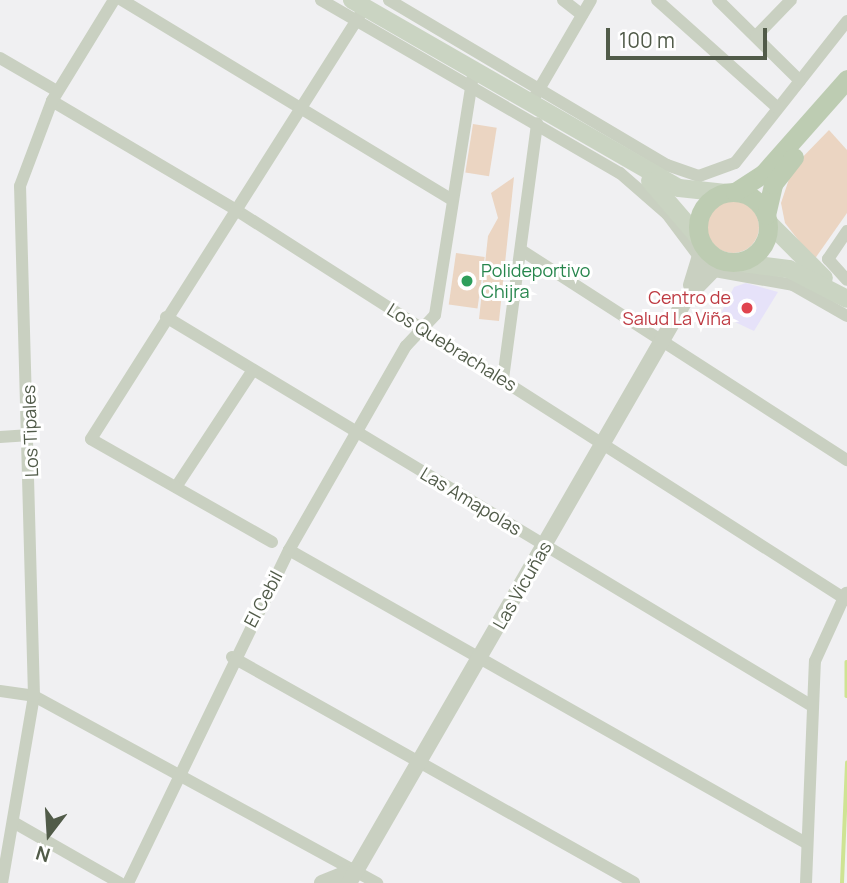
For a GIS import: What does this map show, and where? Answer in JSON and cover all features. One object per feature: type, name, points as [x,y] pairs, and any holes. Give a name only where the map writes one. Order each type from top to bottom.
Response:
[{"type":"main road","points":[[358,9],[438,49],[470,77],[531,103],[679,188],[730,192],[754,198],[767,218],[847,296]]},
{"type":"main road","points":[[711,257],[706,205],[763,174],[847,79]]},
{"type":"main road","points":[[711,257],[762,247],[767,218],[785,167],[847,98]]},
{"type":"main road","points":[[612,150],[662,190],[711,257],[789,269],[847,296]]},
{"type":"street","name":"Los Tipales","points":[[2,883],[34,696],[30,435],[19,291],[20,186],[55,96],[114,0]]},
{"type":"street","points":[[122,0],[305,107],[452,201]]},
{"type":"street","points":[[321,0],[358,9],[470,77],[643,191],[711,257],[793,285],[847,316]]},
{"type":"street","points":[[389,0],[541,86],[667,165],[699,176],[728,169],[847,21]]},
{"type":"street","points":[[563,0],[582,15]]},
{"type":"street","points":[[531,103],[591,0]]},
{"type":"street","points":[[657,0],[778,108]]},
{"type":"street","points":[[718,0],[800,81]]},
{"type":"street","points":[[756,36],[791,0]]},
{"type":"street","points":[[272,542],[90,439],[166,317],[305,107],[358,9]]},
{"type":"street","points":[[438,49],[447,33]]},
{"type":"street","name":"Los Quebrachales","points":[[0,58],[55,96],[503,379],[601,445],[846,597]]},
{"type":"street","name":"El Cebil","points":[[128,883],[233,657],[289,550],[355,432],[435,315],[470,77]]},
{"type":"street","points":[[503,379],[537,123]]},
{"type":"street","points":[[847,231],[829,266],[847,280]]},
{"type":"street","points":[[521,250],[847,460]]},
{"type":"street","name":"Las Vicuñas","points":[[351,877],[419,766],[711,257]]},
{"type":"street","name":"Las Amapolas","points":[[166,317],[812,706]]},
{"type":"street","points":[[176,487],[253,370]]},
{"type":"street","points":[[0,436],[30,435]]},
{"type":"street","points":[[289,550],[806,843]]},
{"type":"street","points":[[806,883],[815,661],[846,597]]},
{"type":"street","points":[[233,657],[419,766],[634,883]]},
{"type":"street","points":[[0,691],[34,696],[179,774],[351,877],[377,883]]},
{"type":"street","points":[[13,822],[120,883]]},
{"type":"street","points":[[323,883],[351,877]]},
{"type":"shaded area","points":[[473,124],[497,128],[489,176],[465,172]]},
{"type":"shaded area","points":[[829,130],[847,150],[847,213],[814,260],[785,223],[781,203],[793,167]]},
{"type":"shaded area","points":[[514,177],[499,321],[479,319],[488,236],[498,218],[491,193]]},
{"type":"shaded area","points":[[733,201],[743,203],[751,209],[757,217],[757,237],[751,245],[743,251],[733,253],[723,251],[715,245],[709,237],[707,227],[709,217],[715,209],[723,203]]},
{"type":"shaded area","name":"Polideportivo Chijra","points":[[456,253],[485,257],[477,309],[449,304]]},
{"type":"shaded area","name":"Centro de Salud La Viña","points":[[746,283],[778,292],[754,331],[720,315],[734,287]]},
{"type":"waterway","points":[[847,662],[847,696]]},
{"type":"waterway","points":[[842,883],[847,763]]},
{"type":"place","name":"Polideportivo Chijra","points":[[467,281]]},
{"type":"place","name":"Centro de Salud La Viña","points":[[747,308]]}]
